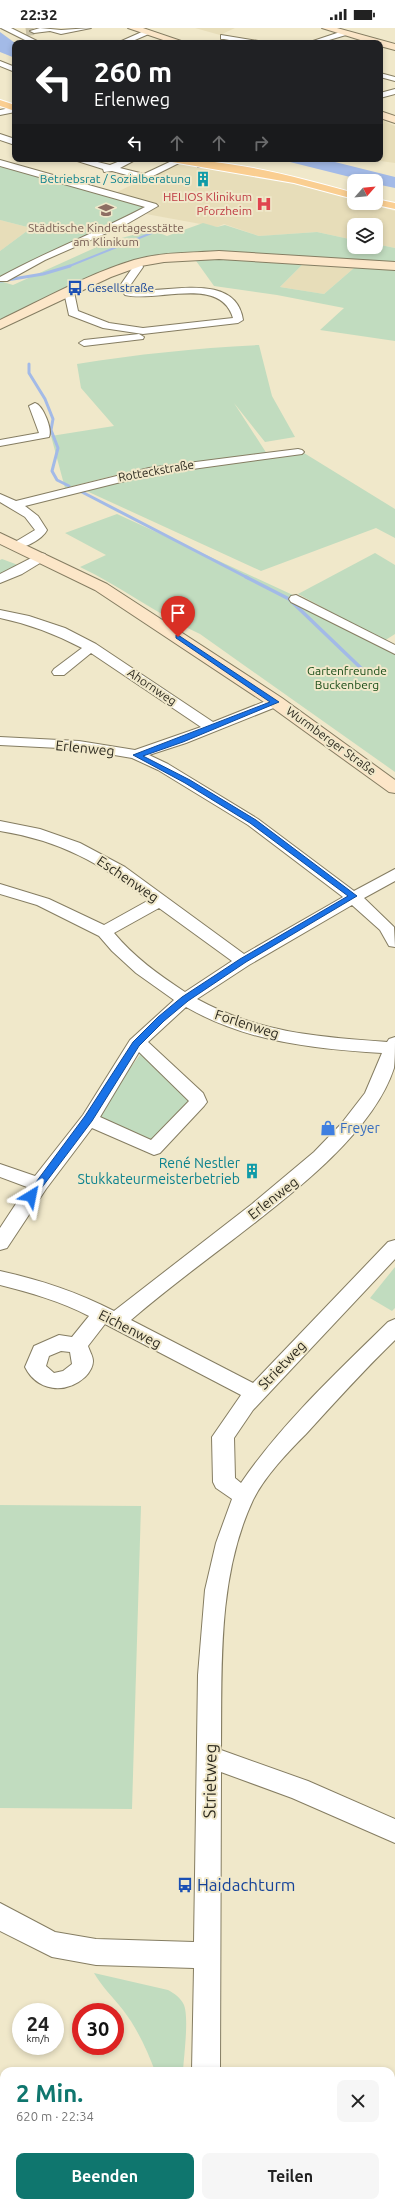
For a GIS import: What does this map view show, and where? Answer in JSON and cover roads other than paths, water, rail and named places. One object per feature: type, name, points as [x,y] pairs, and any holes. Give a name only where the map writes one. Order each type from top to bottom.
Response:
[{"type":"main road","points":[[134,28],[172,40]]},
{"type":"main road","points":[[327,28],[369,40]]},
{"type":"main road","points":[[383,44],[395,47]]},
{"type":"main road","points":[[0,103],[12,107]]},
{"type":"main road","points":[[383,115],[395,120]]},
{"type":"main road","points":[[185,162],[262,174],[347,194]]},
{"type":"main road","points":[[383,203],[395,206]]},
{"type":"main road","points":[[0,326],[107,274],[138,264],[176,256],[219,255],[395,266]]},
{"type":"main road","name":"Wurmberger Straße","points":[[0,538],[42,557],[101,587],[276,702],[395,788]]},
{"type":"street","points":[[6,28],[30,40]]},
{"type":"street","points":[[34,31],[50,29],[61,32],[87,28]]},
{"type":"street","points":[[230,40],[221,39],[236,30]]},
{"type":"street","points":[[17,34],[26,32]]},
{"type":"street","points":[[130,40],[147,33]]},
{"type":"street","points":[[321,40],[343,33]]},
{"type":"street","points":[[0,63],[12,69]]},
{"type":"street","points":[[383,76],[395,79]]},
{"type":"street","points":[[383,95],[395,91]]},
{"type":"street","points":[[0,113],[12,109]]},
{"type":"street","points":[[0,137],[12,141]]},
{"type":"street","points":[[87,162],[145,177],[171,162]]},
{"type":"street","points":[[76,184],[126,162]]},
{"type":"street","points":[[201,165],[206,162]]},
{"type":"street","points":[[0,163],[153,206],[122,222],[42,258],[3,279]]},
{"type":"street","points":[[69,292],[72,313],[102,325],[143,331],[233,321],[239,318],[230,300],[219,294],[190,291],[142,294],[129,293],[124,287],[138,267],[138,264]]},
{"type":"street","points":[[84,343],[139,337],[182,329],[184,326]]},
{"type":"street","points":[[0,443],[45,435],[45,431],[35,406]]},
{"type":"street","name":"Rotteckstraße","points":[[16,505],[103,480],[147,471],[194,464],[267,458],[298,452]]},
{"type":"street","points":[[0,498],[16,505],[33,519],[41,530],[39,534],[16,545]]},
{"type":"street","points":[[0,579],[42,557]]},
{"type":"street","points":[[296,600],[395,650]]},
{"type":"street","name":"Ahornweg","points":[[0,614],[24,619],[60,631],[91,647],[211,727]]},
{"type":"street","points":[[59,672],[91,647]]},
{"type":"street","points":[[136,755],[276,702]]},
{"type":"street","name":"Erlenweg","points":[[0,741],[79,745],[136,755],[198,787],[253,822],[353,896],[386,927],[395,942]]},
{"type":"street","name":"Eschenweg","points":[[0,826],[35,832],[75,846],[119,870],[204,935],[243,961]]},
{"type":"street","points":[[0,1243],[39,1184],[89,1119],[136,1044],[161,1019],[185,999],[243,961],[353,896],[395,874]]},
{"type":"street","name":"Forlenweg","points":[[0,889],[42,902],[106,932],[113,944],[152,977],[185,999],[231,1022],[265,1032],[309,1042],[394,1045]]},
{"type":"street","points":[[106,932],[160,900]]},
{"type":"street","points":[[89,1119],[154,1149],[198,1102],[197,1097],[144,1048],[136,1044]]},
{"type":"street","name":"Erlenweg","points":[[77,1345],[109,1317],[160,1284],[296,1180],[325,1154],[350,1126],[372,1094],[394,1045]]},
{"type":"street","points":[[0,1170],[39,1184]]},
{"type":"street","name":"Strietweg","points":[[244,1496],[224,1482],[223,1437],[255,1394],[395,1247]]},
{"type":"street","name":"Eichenweg","points":[[0,1278],[39,1286],[77,1301],[255,1394]]},
{"type":"street","name":"Strietweg","points":[[206,2067],[206,1955],[211,1757],[210,1675],[216,1590],[227,1543],[244,1496],[284,1443],[345,1377],[395,1327]]},
{"type":"street","points":[[211,1757],[300,1788],[395,1831]]},
{"type":"street","points":[[0,1916],[6,1922],[52,1944],[96,1952],[206,1955]]},
{"type":"water","points":[[0,32],[12,41],[12,57],[0,52]]},
{"type":"water","points":[[290,162],[335,162],[383,174],[347,174],[347,176]]},
{"type":"water","points":[[383,174],[395,177],[395,188],[383,185]]},
{"type":"waterway","points":[[68,267],[164,228]]},
{"type":"waterway","points":[[1,281],[43,274],[68,267]]},
{"type":"waterway","points":[[29,364],[29,373],[45,399],[53,419],[51,430],[58,448],[52,471],[57,480],[69,486]]},
{"type":"waterway","points":[[80,491],[248,578]]},
{"type":"waterway","points":[[246,577],[289,599],[364,671]]},
{"type":"tunnel","points":[[26,32],[34,31]]},
{"type":"place","name":"Betriebsrat / Sozialberatung","points":[[203,179]]},
{"type":"place","name":"HELIOS Klinikum Pforzheim","points":[[264,204]]},
{"type":"place","name":"Städtische Kindertagesstätte am Klinikum","points":[[106,210]]},
{"type":"place","name":"Gesellstraße","points":[[75,288]]},
{"type":"place","name":"Freyer","points":[[328,1128]]},
{"type":"place","name":"René Nestler Stukkateurmeisterbetrieb","points":[[252,1171]]},
{"type":"place","name":"Haidachturm","points":[[185,1885]]},
{"type":"park label","name":"Gartenfreunde Buckenberg","points":[[347,678]]}]
